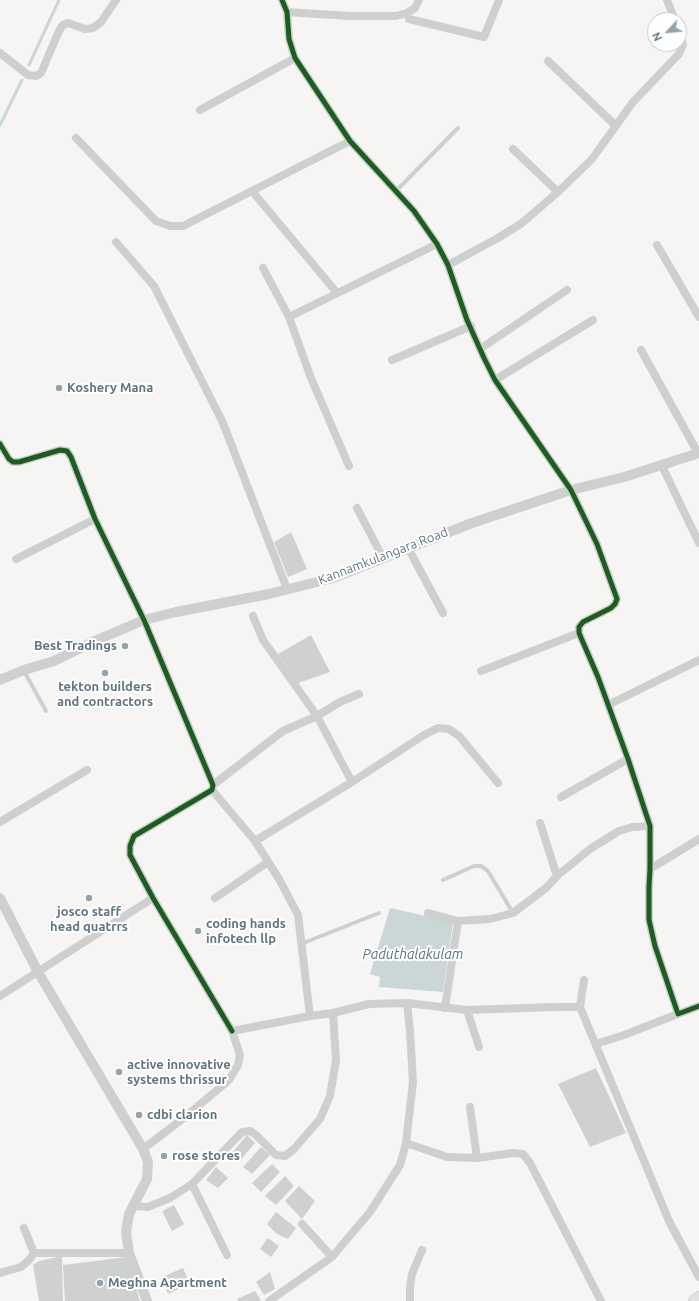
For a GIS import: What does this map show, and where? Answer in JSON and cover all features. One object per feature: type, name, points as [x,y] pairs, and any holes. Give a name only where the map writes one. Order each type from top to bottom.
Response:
[{"type":"main road","points":[[695,1301],[699,1298]]},
{"type":"street","points":[[0,52],[28,75],[36,76],[41,73],[63,25],[68,23],[85,29],[93,28],[101,22],[116,0]]},
{"type":"street","points":[[282,0],[287,12],[289,39],[295,58],[350,141],[414,211],[437,244],[448,265],[470,326],[495,380],[571,490],[597,544],[617,599],[611,608],[583,622],[579,627],[580,633],[628,759],[650,826],[649,920],[655,946],[678,1014]]},
{"type":"street","points":[[287,12],[350,16],[396,16],[407,13],[415,8],[419,0]]},
{"type":"street","points":[[409,19],[484,37],[499,0]]},
{"type":"street","points":[[667,0],[672,12]]},
{"type":"street","points":[[448,265],[522,223],[558,192],[592,159],[633,102],[680,52]]},
{"type":"street","points":[[200,110],[295,58]]},
{"type":"street","points":[[548,61],[615,125]]},
{"type":"street","points":[[76,138],[156,221],[170,226],[183,226],[350,141]]},
{"type":"street","points":[[514,149],[558,192]]},
{"type":"street","points":[[252,191],[337,293]]},
{"type":"street","points":[[116,242],[154,286],[223,423],[287,590]]},
{"type":"street","points":[[288,317],[437,244]]},
{"type":"street","points":[[657,245],[699,317]]},
{"type":"street","points":[[263,268],[288,317],[311,378],[349,466]]},
{"type":"street","points":[[480,349],[567,290]]},
{"type":"street","points":[[495,380],[593,320]]},
{"type":"street","points":[[392,360],[470,326]]},
{"type":"street","points":[[641,350],[699,453]]},
{"type":"street","points":[[0,444],[9,459],[13,462],[19,462],[60,450],[67,451],[71,458],[95,519],[144,620],[213,787],[255,841],[298,915],[310,1016]]},
{"type":"street","name":"Kannamkulangara Road","points":[[0,680],[24,670],[54,661],[144,620],[287,590],[333,578],[472,522],[571,490],[624,477],[699,453]]},
{"type":"street","points":[[662,466],[699,543]]},
{"type":"street","points":[[357,508],[383,558]]},
{"type":"street","points":[[16,559],[95,519]]},
{"type":"street","points":[[408,548],[443,613]]},
{"type":"street","points":[[253,616],[263,640],[317,716],[352,782]]},
{"type":"street","points":[[481,671],[580,633]]},
{"type":"street","points":[[608,705],[699,660]]},
{"type":"street","points":[[143,1149],[230,1080],[238,1065],[240,1055],[232,1031],[153,898],[130,855],[130,846],[134,836],[213,787],[283,731],[317,716],[340,702],[359,694]]},
{"type":"street","points":[[255,841],[352,782],[424,735],[438,728],[449,728],[459,736],[498,783]]},
{"type":"street","points":[[561,797],[628,759]]},
{"type":"street","points":[[0,822],[87,770]]},
{"type":"street","points":[[540,823],[557,876]]},
{"type":"street","points":[[428,913],[458,921],[490,919],[513,913],[546,888],[557,876],[590,849],[619,831],[632,827],[650,826]]},
{"type":"street","points":[[650,869],[699,839]]},
{"type":"street","points":[[215,898],[268,862]]},
{"type":"street","points":[[0,996],[153,898]]},
{"type":"street","points":[[0,899],[38,972],[143,1149],[148,1162],[147,1179],[129,1214],[126,1232],[129,1253],[147,1301]]},
{"type":"street","points":[[445,1008],[458,921]]},
{"type":"street","points":[[584,980],[580,1007],[669,1221],[699,1277]]},
{"type":"street","points":[[232,1031],[333,1013],[369,1004],[407,1004],[467,1010],[532,1007],[580,1007]]},
{"type":"street","points":[[269,1301],[332,1257],[370,1212],[400,1164],[406,1143],[413,1082],[407,1004]]},
{"type":"street","points":[[596,1044],[698,1008]]},
{"type":"street","points":[[467,1010],[479,1047]]},
{"type":"street","points":[[134,1206],[148,1207],[170,1198],[192,1184],[242,1132],[250,1131],[256,1135],[276,1155],[285,1156],[294,1149],[320,1119],[330,1096],[336,1060],[333,1013]]},
{"type":"street","points":[[470,1107],[477,1158]]},
{"type":"street","points":[[406,1143],[447,1157],[477,1158],[523,1154],[530,1164],[602,1301]]},
{"type":"street","points":[[192,1184],[227,1255]]},
{"type":"street","points":[[302,1224],[332,1257]]},
{"type":"street","points":[[24,1228],[34,1253]]},
{"type":"street","points":[[410,1301],[412,1274],[422,1250]]},
{"type":"street","points":[[34,1253],[129,1253]]},
{"type":"street","points":[[0,1273],[21,1267],[34,1253]]},
{"type":"lane","points":[[396,191],[458,128]]},
{"type":"lane","points":[[24,670],[46,711]]},
{"type":"lane","points":[[443,880],[474,866],[481,866],[488,871],[513,913]]},
{"type":"lane","points":[[301,944],[379,914]]},
{"type":"water","name":"Paduthalakulam","points":[[390,908],[453,922],[443,992],[379,987],[380,977],[370,974]]},
{"type":"building","points":[[291,532],[307,569],[288,577],[274,542]]},
{"type":"building","points":[[311,635],[330,672],[298,683],[278,654]]},
{"type":"building","points":[[596,1068],[626,1133],[590,1147],[558,1084]]},
{"type":"building","points":[[247,1135],[255,1143],[239,1162],[231,1154]]},
{"type":"building","points":[[261,1147],[270,1155],[252,1174],[243,1167]]},
{"type":"building","points":[[272,1164],[280,1172],[261,1192],[252,1183]]},
{"type":"building","points":[[216,1167],[228,1178],[218,1188],[206,1180]]},
{"type":"building","points":[[285,1176],[294,1186],[276,1205],[265,1196]]},
{"type":"building","points":[[299,1186],[315,1201],[302,1219],[285,1201]]},
{"type":"building","points":[[174,1205],[184,1224],[172,1231],[162,1211]]},
{"type":"building","points":[[276,1212],[296,1228],[288,1239],[277,1234],[267,1224]]},
{"type":"building","points":[[268,1238],[279,1246],[271,1257],[260,1249]]},
{"type":"building","points":[[62,1256],[63,1301],[39,1301],[33,1265],[39,1261]]},
{"type":"building","name":"Meghna Apartment","points":[[127,1257],[140,1301],[65,1301],[63,1265]]},
{"type":"building","points":[[183,1268],[190,1284],[168,1294],[162,1277]]},
{"type":"building","points":[[270,1272],[275,1289],[264,1295],[256,1282]]},
{"type":"building","points":[[255,1291],[261,1300],[238,1301],[237,1299]]},
{"type":"waterway","points":[[29,65],[59,0]]},
{"type":"waterway","points":[[0,125],[22,80]]},
{"type":"cycle path","points":[[282,0],[287,12],[289,39],[295,58],[350,141],[414,211],[437,244],[448,265],[467,320],[495,380],[571,490],[597,544],[617,599],[611,608],[583,622],[579,627],[579,633],[598,677],[628,759],[650,826],[649,920],[655,946],[678,1014],[699,1006]]},
{"type":"cycle path","points":[[0,444],[9,459],[13,462],[19,462],[60,450],[67,451],[71,457],[95,519],[144,620],[213,785],[212,790],[134,836],[130,846],[130,855],[153,898],[232,1031]]},
{"type":"place","name":"Koshery Mana","points":[[59,388]]},
{"type":"place","name":"Best Tradings","points":[[125,646]]},
{"type":"place","name":"tekton builders and contractors","points":[[105,673]]},
{"type":"place","name":"josco staff head quatrrs","points":[[89,898]]},
{"type":"place","name":"coding hands infotech llp","points":[[198,931]]},
{"type":"place","name":"active innovative systems thrissur","points":[[119,1072]]},
{"type":"place","name":"cdbi clarion","points":[[139,1115]]},
{"type":"place","name":"rose stores","points":[[164,1156]]},
{"type":"place","name":"Meghna Apartment","points":[[100,1283]]}]
